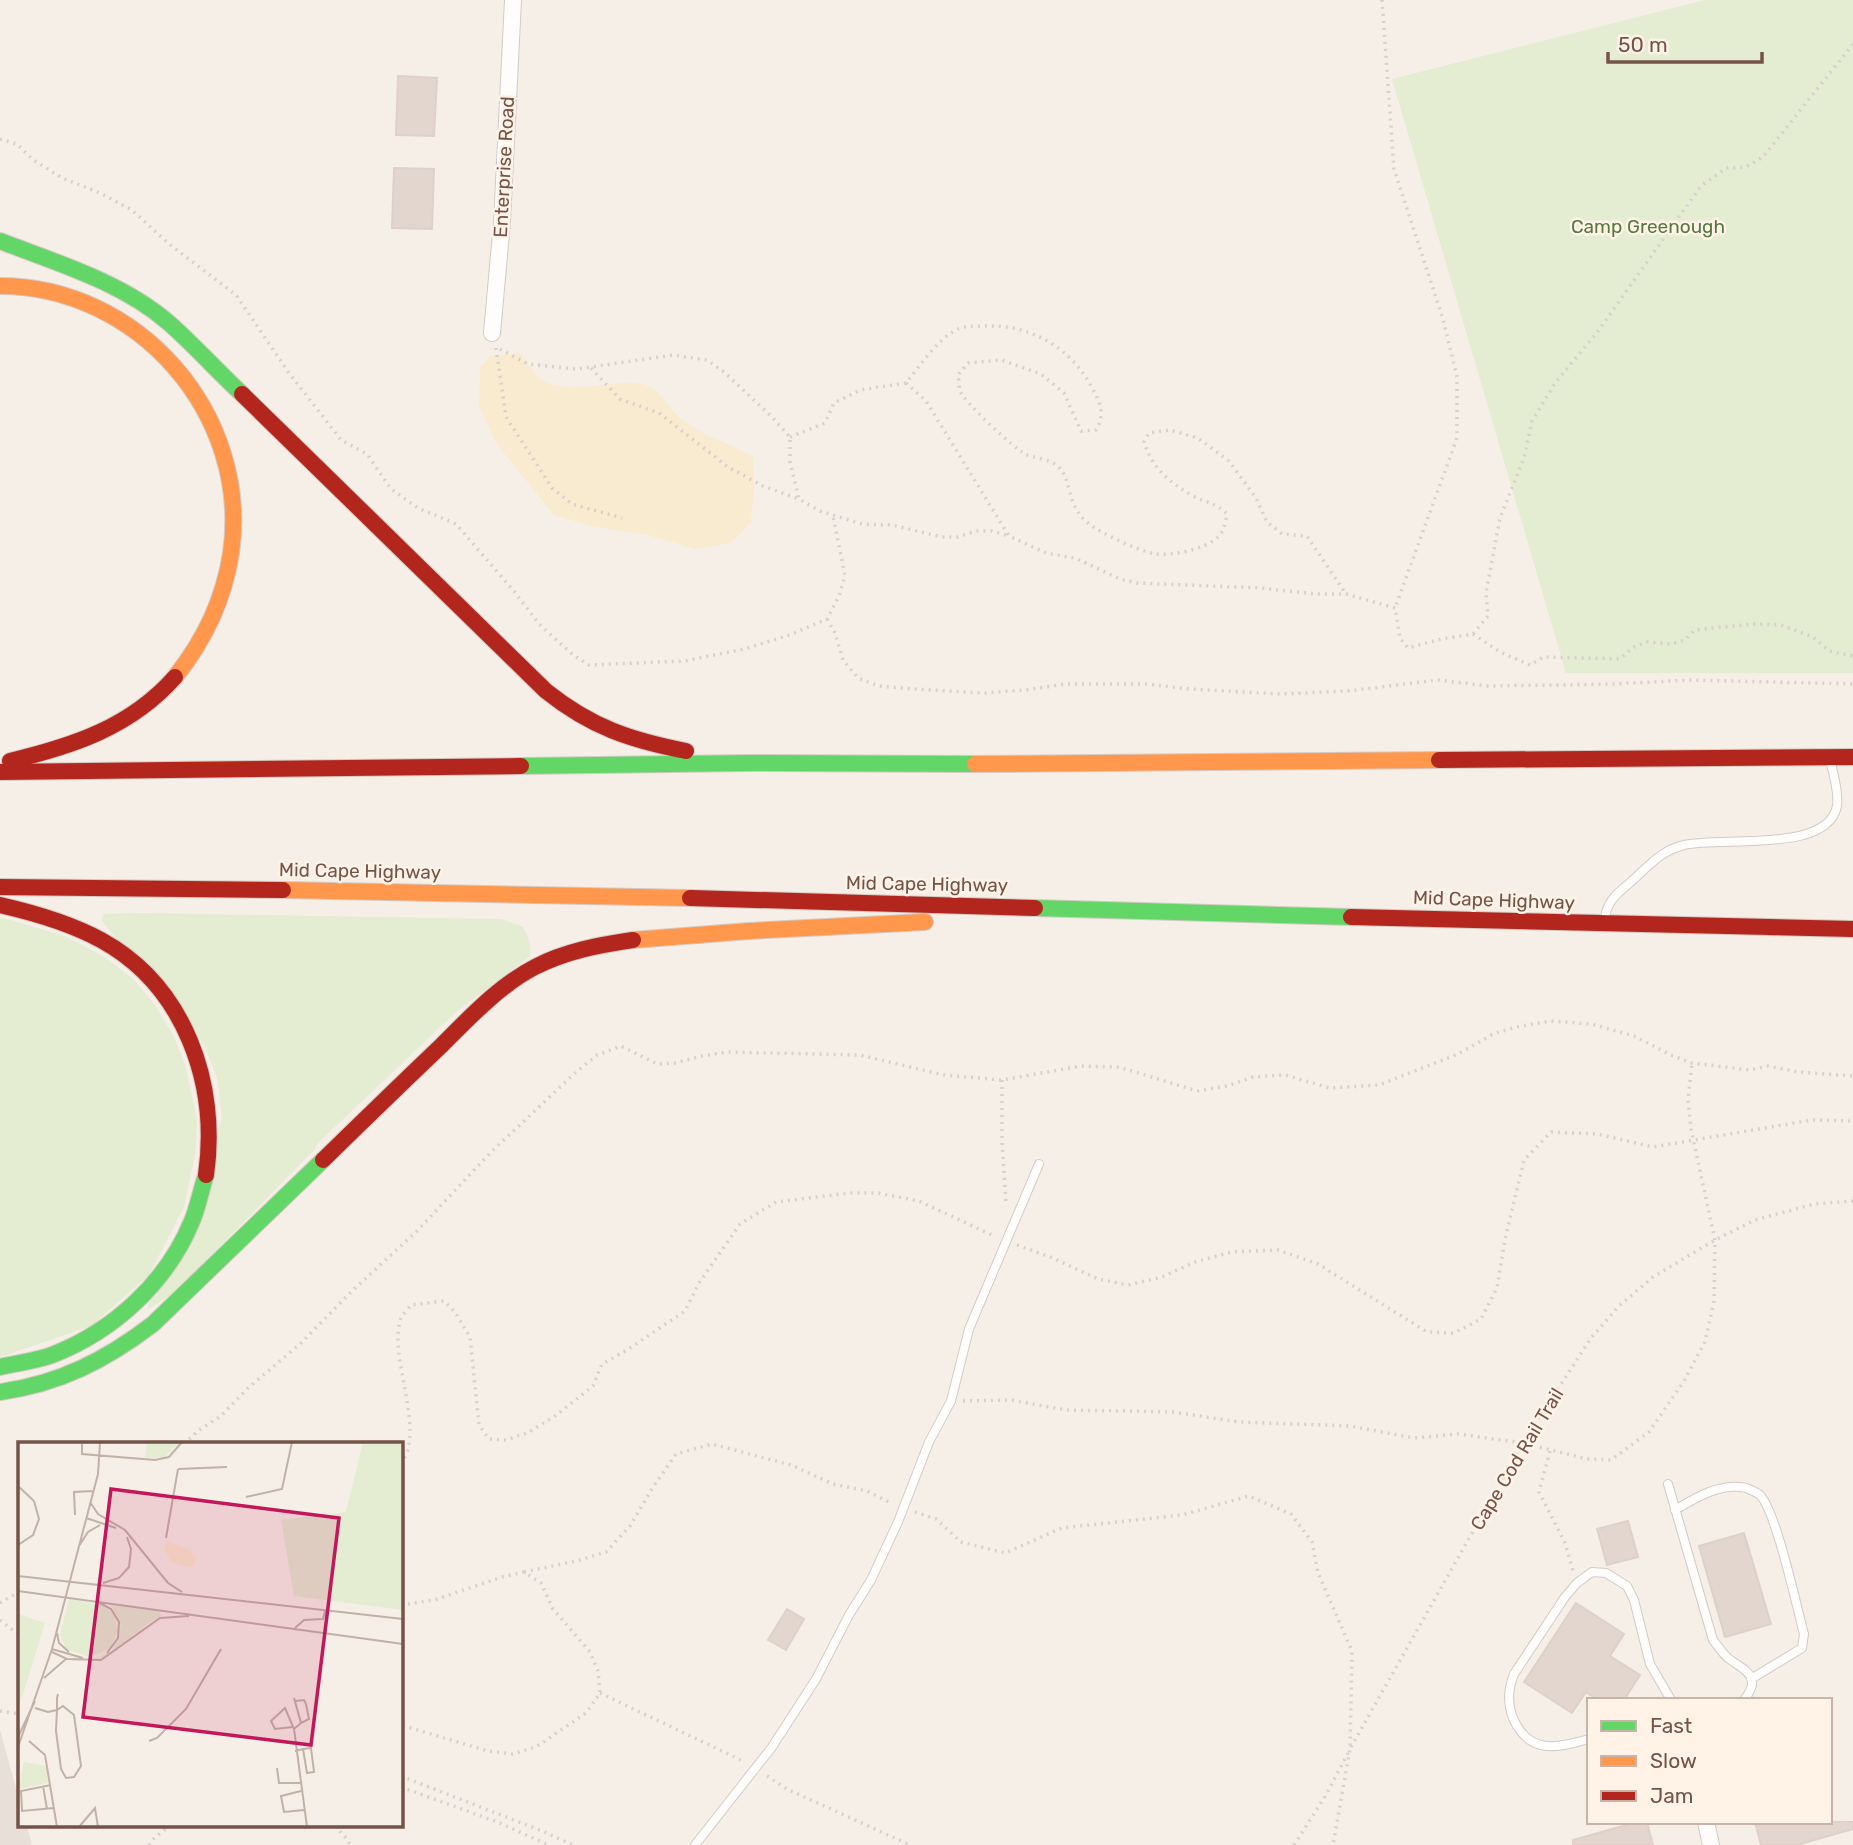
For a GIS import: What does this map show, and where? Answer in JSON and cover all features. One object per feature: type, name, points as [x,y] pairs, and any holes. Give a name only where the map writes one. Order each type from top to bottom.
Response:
[{"type":"highway","points":[[0,241],[84,272],[132,296],[167,323],[526,673],[566,708],[602,730],[622,737],[749,763]]},
{"type":"highway","points":[[0,253],[61,264]]},
{"type":"highway","points":[[0,286],[48,290],[95,306],[118,317],[161,350],[193,390],[216,432],[225,454],[233,523],[228,574],[212,621],[188,662],[171,682],[134,714],[95,736],[0,764]]},
{"type":"highway","points":[[0,772],[749,763],[1006,764],[1853,757]]},
{"type":"highway","name":"Mid Cape Highway","points":[[0,887],[247,889],[1127,909],[1604,925],[1853,929]]},
{"type":"highway","points":[[0,905],[50,918],[98,938],[138,966],[155,983],[170,1003],[195,1051],[205,1089],[210,1126],[210,1151],[198,1206],[176,1253],[145,1295],[125,1315],[79,1345],[31,1362],[0,1367]]},
{"type":"highway","points":[[0,1392],[33,1387],[87,1368],[111,1355],[153,1324],[475,1013],[521,975],[542,963],[579,950],[620,941],[771,929],[1127,909]]},
{"type":"street","name":"Enterprise Road","points":[[494,340],[513,0]]},
{"type":"street","points":[[1706,1824],[1711,1845]]},
{"type":"lane","points":[[1604,925],[1606,909],[1614,897],[1656,858],[1672,848],[1707,841],[1774,840],[1807,835],[1824,827],[1833,816],[1837,805],[1829,757]]},
{"type":"lane","points":[[695,1845],[772,1747],[816,1679],[849,1615],[871,1580],[929,1442],[951,1401],[969,1329],[1039,1164]]},
{"type":"lane","points":[[1668,1484],[1713,1640],[1727,1657],[1746,1668],[1751,1679],[1751,1692],[1746,1698]]},
{"type":"lane","points":[[1675,1510],[1705,1493],[1747,1488],[1760,1495],[1772,1518],[1804,1634],[1801,1648],[1751,1679]]},
{"type":"lane","points":[[1587,1740],[1561,1747],[1543,1746],[1526,1740],[1510,1711],[1508,1688],[1514,1674],[1564,1597],[1577,1583],[1592,1573],[1606,1573],[1628,1586],[1650,1664],[1670,1698]]},
{"type":"path","points":[[1382,0],[1394,170],[1443,319],[1457,377],[1457,438],[1395,608],[1400,639],[1408,648],[1473,634],[1488,616],[1486,593],[1500,518],[1524,458],[1532,421],[1555,383],[1598,331],[1701,186],[1726,169],[1746,167],[1763,157],[1853,44]]},
{"type":"path","points":[[0,139],[17,144],[32,159],[62,177],[132,210],[168,243],[236,295],[289,373],[341,440],[367,454],[391,488],[418,509],[456,524],[539,624],[573,655],[589,665],[684,661],[732,652],[790,635],[827,618],[839,596],[845,576],[833,516]]},
{"type":"path","points":[[790,437],[825,423],[834,403],[860,390],[906,383],[946,337],[960,327],[1001,325],[1028,331],[1056,345],[1081,368],[1100,401],[1102,419],[1096,430],[1081,430],[1064,393],[1041,374],[1001,360],[968,363],[958,375],[960,393],[990,425],[1022,453],[1056,464],[1066,479],[1069,498],[1088,524],[1120,541],[1156,554],[1190,551],[1217,539],[1224,529],[1227,514],[1217,504],[1194,497],[1156,469],[1148,455],[1144,442],[1149,433],[1170,430],[1198,438],[1229,461],[1256,498],[1267,522],[1282,534],[1307,536],[1346,594]]},
{"type":"path","points":[[494,340],[528,364],[576,369],[673,355],[706,360],[724,372],[790,437],[790,462],[799,499]]},
{"type":"path","points":[[494,340],[506,417],[552,488],[572,504],[622,518]]},
{"type":"path","points":[[590,367],[620,399],[659,413],[728,467],[763,486],[799,499],[833,516],[862,524],[892,525],[942,537],[992,531],[1046,553],[1075,558],[1119,579],[1137,583],[1346,594],[1395,608]]},
{"type":"path","points":[[906,383],[926,401],[1009,536]]},
{"type":"path","points":[[827,618],[843,660],[858,678],[879,685],[914,689],[983,693],[1065,684],[1146,684],[1281,694],[1348,691],[1392,683],[1438,680],[1488,686],[1690,680],[1853,684]]},
{"type":"path","points":[[1473,634],[1500,652],[1531,665],[1543,657],[1619,659],[1634,647],[1647,642],[1671,644],[1685,639],[1695,630],[1753,624],[1781,625],[1813,637],[1829,651],[1853,656]]},
{"type":"path","points":[[186,1442],[221,1416],[247,1389],[301,1343],[417,1231],[489,1153],[597,1055],[621,1046],[657,1064],[727,1052],[860,1055],[944,1074],[1002,1080],[1082,1066],[1119,1067],[1197,1091],[1227,1086],[1253,1077],[1285,1075],[1330,1087],[1380,1085],[1458,1054],[1493,1034],[1551,1021],[1591,1024],[1634,1036],[1692,1063],[1750,1070],[1768,1066],[1798,1072],[1853,1076]]},
{"type":"path","points":[[951,1401],[1011,1401],[1066,1410],[1173,1412],[1239,1422],[1350,1426],[1414,1438],[1458,1434],[1523,1443],[1587,1459],[1612,1460],[1649,1432],[1684,1381],[1705,1342],[1714,1301],[1715,1240],[1693,1139],[1688,1100],[1692,1063]]},
{"type":"path","points":[[1002,1080],[1003,1178],[1008,1237]]},
{"type":"path","points":[[402,1462],[406,1456],[410,1426],[399,1343],[401,1317],[411,1305],[444,1301],[455,1312],[470,1337],[479,1425],[489,1438],[506,1440],[528,1432],[555,1416],[593,1386],[602,1364],[685,1311],[699,1283],[740,1224],[776,1202],[849,1193],[878,1194],[919,1201],[1008,1237],[1098,1279],[1128,1285],[1162,1277],[1195,1262],[1232,1252],[1278,1250],[1318,1264],[1427,1332],[1454,1333],[1480,1319],[1497,1288],[1505,1239],[1524,1160],[1551,1132],[1597,1134],[1653,1147],[1812,1120],[1853,1121]]},
{"type":"path","name":"Cape Cod Rail Trail","points":[[1294,1845],[1326,1795],[1523,1443],[1591,1338],[1619,1306],[1653,1277],[1715,1240],[1755,1220],[1814,1204],[1853,1201]]},
{"type":"path","points":[[402,1605],[434,1600],[502,1577],[606,1552],[630,1526],[676,1454],[712,1444],[791,1465],[833,1484],[867,1491],[903,1509],[936,1519],[961,1542],[1005,1553],[1062,1528],[1182,1515],[1248,1496],[1291,1514],[1312,1542],[1318,1573],[1352,1651],[1350,1749],[1332,1845]]},
{"type":"path","points":[[1550,1450],[1539,1492],[1565,1543],[1577,1583]]},
{"type":"path","points":[[402,1726],[488,1751],[512,1754],[536,1747],[586,1713],[600,1693],[598,1671],[590,1652],[553,1609],[541,1583],[524,1572]]},
{"type":"path","points":[[0,1603],[10,1600],[18,1593]]},
{"type":"path","points":[[0,1597],[10,1600]]},
{"type":"path","points":[[0,1620],[18,1633]]},
{"type":"path","points":[[600,1693],[719,1748],[787,1790],[910,1845]]},
{"type":"path","points":[[0,1711],[18,1714]]},
{"type":"path","points":[[402,1776],[542,1830],[573,1845]]},
{"type":"path","points":[[402,1787],[500,1823],[548,1845]]},
{"type":"path","points":[[149,1845],[167,1828]]},
{"type":"path","points":[[337,1828],[350,1845]]},
{"type":"shaded area","points":[[0,1730],[18,1795],[18,1828],[28,1828],[32,1845],[0,1845]]},
{"type":"green space","name":"Camp Greenough","points":[[1705,0],[1853,0],[1853,673],[1566,673],[1392,79]]},
{"type":"green space","points":[[103,914],[501,919],[523,927],[530,948],[530,956],[455,1013],[316,1145],[176,1291],[147,1310],[222,1119],[218,1081],[205,1047],[102,921]]},
{"type":"green space","points":[[0,917],[65,936],[103,956],[133,979],[155,1005],[173,1035],[185,1064],[197,1119],[196,1150],[184,1207],[149,1275],[91,1326],[0,1357]]},
{"type":"sand","points":[[521,353],[538,376],[551,384],[577,387],[631,383],[653,388],[687,423],[753,456],[751,522],[731,543],[695,549],[648,535],[596,527],[554,515],[496,443],[479,407],[480,368],[490,356]]},
{"type":"building","points":[[398,76],[437,78],[434,136],[396,135]]},
{"type":"building","points":[[394,168],[434,169],[432,229],[392,228]]},
{"type":"building","points":[[1628,1521],[1638,1557],[1607,1565],[1597,1529]]},
{"type":"building","points":[[1744,1533],[1771,1624],[1725,1637],[1699,1546]]},
{"type":"building","points":[[1576,1603],[1624,1634],[1610,1656],[1640,1675],[1625,1698],[1595,1698],[1586,1692],[1572,1713],[1524,1682]]},
{"type":"building","points":[[787,1609],[804,1619],[786,1650],[768,1640]]},
{"type":"building","points":[[1853,1822],[1853,1829],[1797,1845],[1761,1845],[1756,1824]]},
{"type":"building","points":[[1630,1824],[1648,1824],[1653,1845],[1573,1845],[1573,1840]]},
{"type":"traffic: fast","points":[[0,241],[88,275],[131,296],[169,323],[242,394]]},
{"type":"traffic: fast","points":[[521,766],[975,764]]},
{"type":"traffic: fast","points":[[1035,908],[1351,917]]},
{"type":"traffic: fast","points":[[0,1392],[62,1376],[118,1349],[135,1337],[153,1324],[323,1160]]},
{"type":"traffic: fast","points":[[0,1367],[46,1357],[75,1345],[97,1333],[136,1302],[153,1284],[181,1243],[194,1216],[206,1175]]},
{"type":"traffic: slow","points":[[0,286],[50,292],[97,308],[139,334],[175,367],[203,407],[223,453],[232,502],[231,553],[223,587],[211,619],[195,649],[175,677]]},
{"type":"traffic: slow","points":[[975,764],[1439,760]]},
{"type":"traffic: slow","points":[[283,890],[690,898]]},
{"type":"traffic: slow","points":[[633,940],[925,922]]},
{"type":"traffic: jam","points":[[242,394],[546,691],[595,723],[629,737],[686,751]]},
{"type":"traffic: jam","points":[[10,761],[56,749],[120,722],[140,709],[175,677]]},
{"type":"traffic: jam","points":[[1439,760],[1853,757]]},
{"type":"traffic: jam","points":[[0,772],[521,766]]},
{"type":"traffic: jam","points":[[0,887],[283,890]]},
{"type":"traffic: jam","points":[[690,898],[1035,908]]},
{"type":"traffic: jam","points":[[0,905],[52,919],[101,940],[130,960],[155,983],[175,1011],[190,1041],[201,1073],[207,1106],[209,1141],[206,1175]]},
{"type":"traffic: jam","points":[[1351,917],[1853,929]]},
{"type":"traffic: jam","points":[[323,1160],[475,1013],[522,974],[571,953],[633,940]]}]
